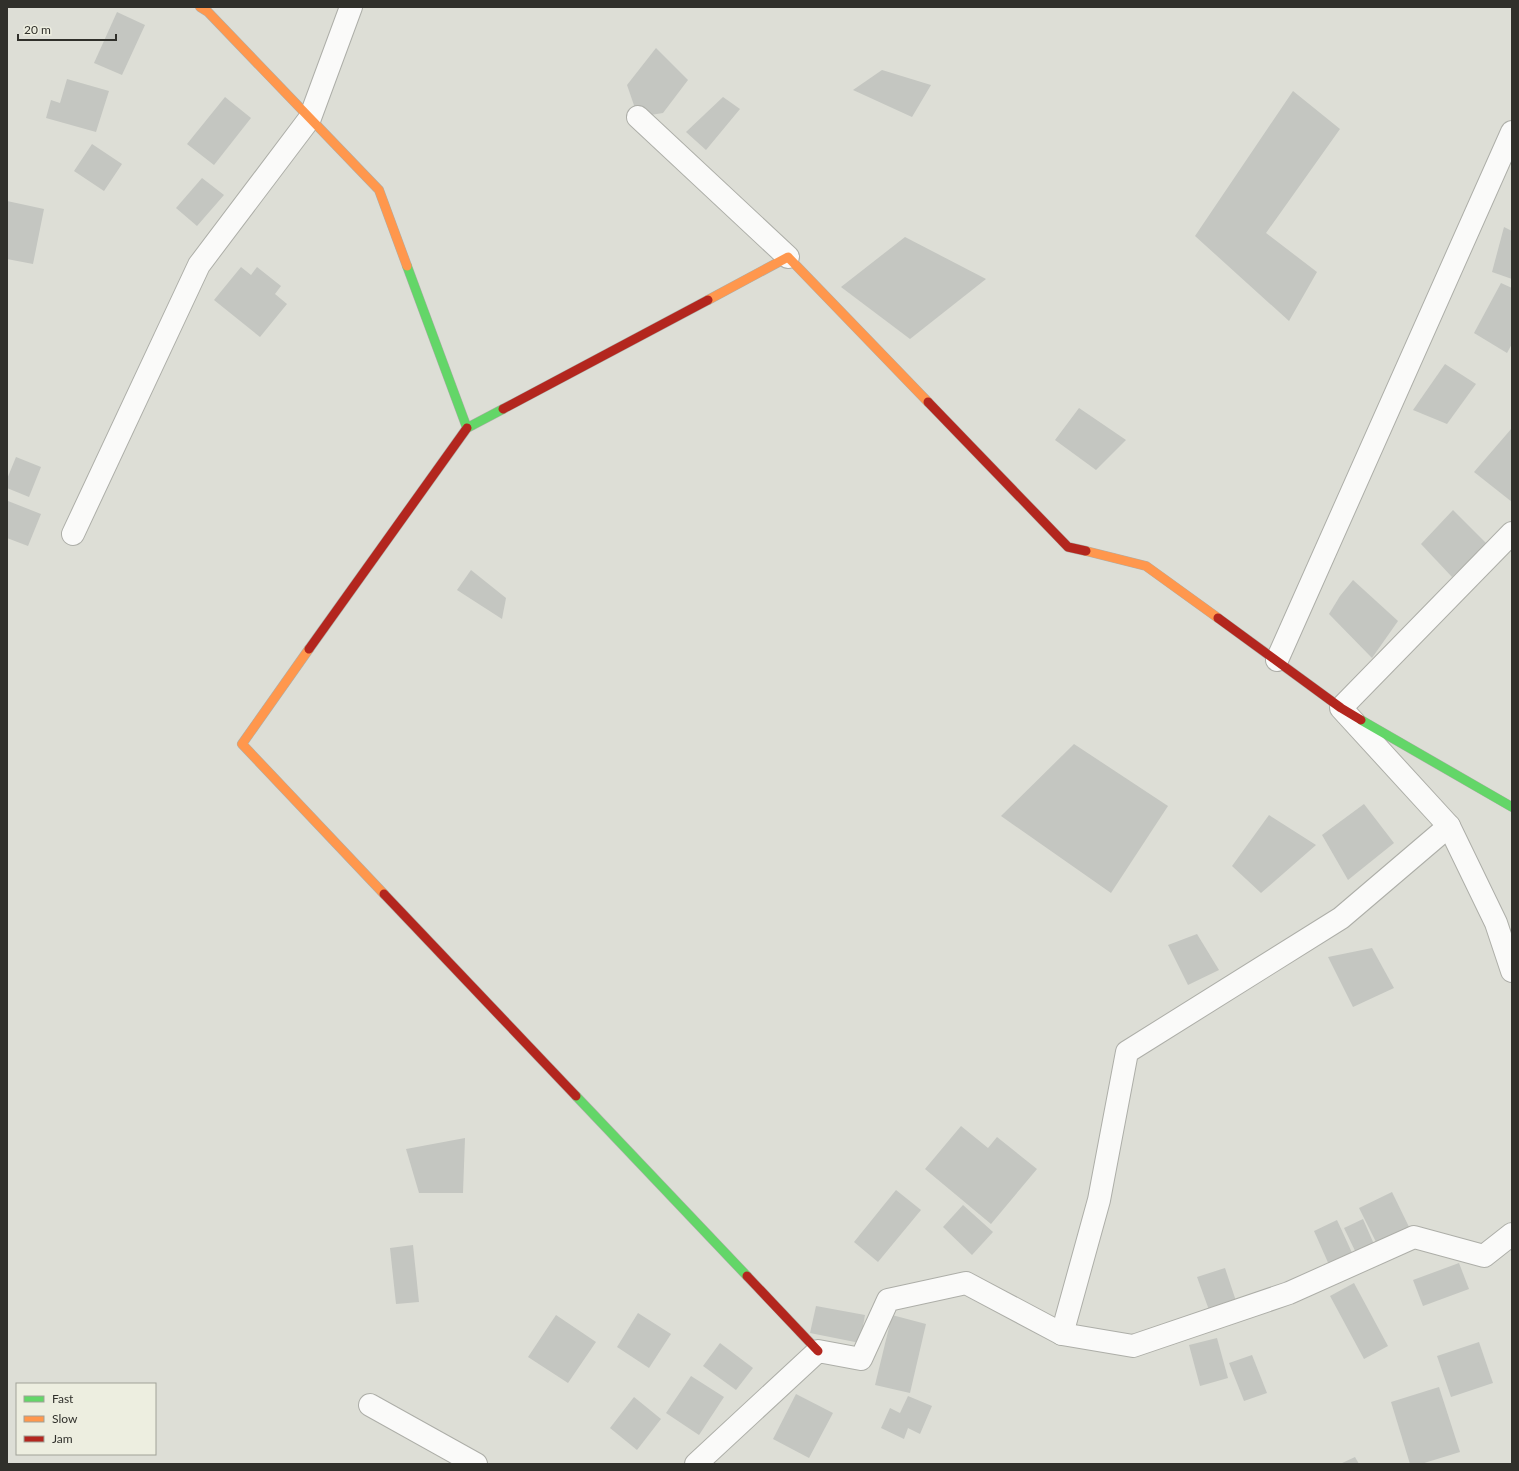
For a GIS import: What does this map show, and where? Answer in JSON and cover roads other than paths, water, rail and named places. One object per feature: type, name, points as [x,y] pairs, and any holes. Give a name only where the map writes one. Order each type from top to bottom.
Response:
[{"type":"street","points":[[200,7],[208,12],[379,190],[467,428]]},
{"type":"street","points":[[73,534],[199,265],[310,118],[352,7]]},
{"type":"street","points":[[638,117],[788,257],[1068,547],[1146,566],[1341,708],[1512,808]]},
{"type":"street","points":[[1277,660],[1512,132]]},
{"type":"street","points":[[788,257],[467,428],[242,744],[818,1351],[861,1359],[888,1300],[966,1283],[1062,1334],[1133,1346],[1289,1293],[1414,1237],[1484,1256],[1512,1234]]},
{"type":"street","points":[[1341,708],[1512,533]]},
{"type":"street","points":[[1341,708],[1450,826],[1496,923],[1512,971]]},
{"type":"street","points":[[1062,1334],[1099,1200],[1127,1052],[1341,918],[1450,826]]},
{"type":"street","points":[[696,1464],[818,1351]]},
{"type":"street","points":[[370,1404],[476,1464]]}]
